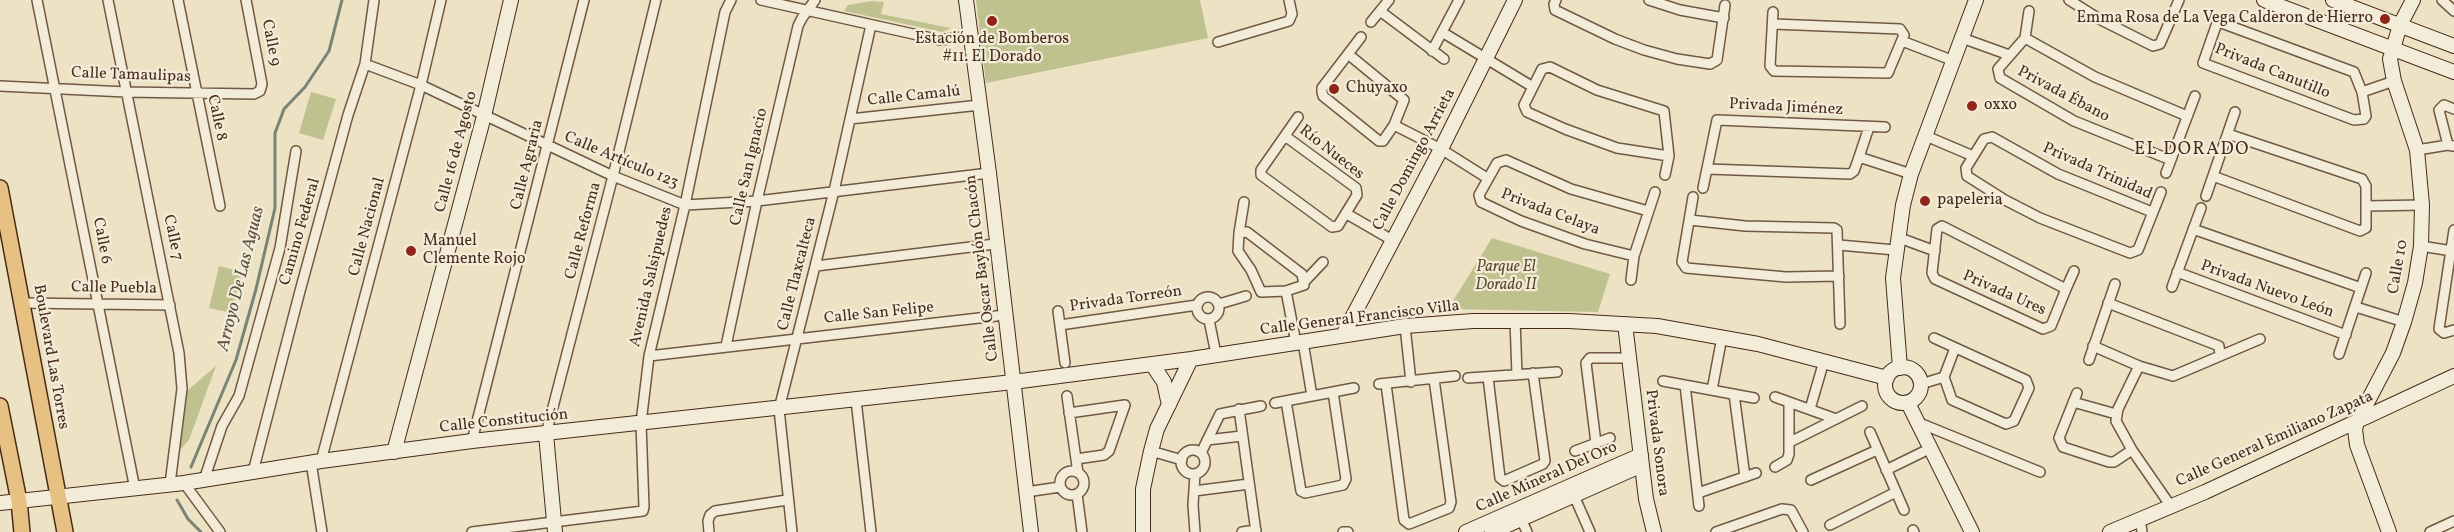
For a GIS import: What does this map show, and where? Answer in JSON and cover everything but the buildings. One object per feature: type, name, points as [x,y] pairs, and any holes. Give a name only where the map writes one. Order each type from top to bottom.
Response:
[{"type":"main road","name":"Boulevard Las Torres","points":[[0,188],[65,532]]},
{"type":"main road","points":[[0,406],[19,501],[22,532]]},
{"type":"street","name":"Calle 6","points":[[37,0],[135,489]]},
{"type":"street","name":"Calle 7","points":[[108,0],[179,353],[182,389],[170,484]]},
{"type":"street","name":"Calle 8","points":[[178,0],[220,206]]},
{"type":"street","name":"Calle 9","points":[[246,0],[261,76],[260,91]]},
{"type":"street","name":"Camino Federal","points":[[253,472],[348,115],[365,64],[374,0]]},
{"type":"street","name":"Calle Nacional","points":[[316,462],[421,85],[441,0]]},
{"type":"street","name":"Calle 16 de Agosto","points":[[394,452],[484,116],[511,0]]},
{"type":"street","name":"Calle Agraria","points":[[472,441],[585,0]]},
{"type":"street","name":"Calle Reforma","points":[[546,434],[656,0]]},
{"type":"street","name":"Avenida Salsipuedes","points":[[555,527],[643,511],[645,507],[641,423],[649,356],[685,204],[725,12],[731,0]]},
{"type":"street","points":[[761,0],[940,40],[970,36]]},
{"type":"street","name":"Calle San Ignacio","points":[[726,346],[798,26],[815,0]]},
{"type":"street","name":"Calle Oscar Baylón Chacón","points":[[966,0],[989,173],[995,244],[1031,532]]},
{"type":"street","points":[[1218,42],[1285,24],[1291,18],[1289,0]]},
{"type":"street","points":[[1371,22],[1389,0]]},
{"type":"street","points":[[1432,51],[1458,3],[1447,0]]},
{"type":"street","name":"Calle Domingo Arrieta","points":[[1343,335],[1441,149],[1515,0]]},
{"type":"street","points":[[1556,0],[1555,10],[1606,35],[1644,50],[1677,59],[1710,64],[1717,60],[1725,5]]},
{"type":"street","points":[[1649,0],[1680,10],[1724,18]]},
{"type":"street","points":[[1900,368],[1894,309],[1896,243],[1911,174],[1976,0]]},
{"type":"street","points":[[2068,0],[2101,20],[2153,46],[2160,44],[2176,1]]},
{"type":"street","points":[[2264,0],[2454,72]]},
{"type":"street","points":[[2333,0],[2454,46]]},
{"type":"street","name":"Calle 10","points":[[2356,422],[2392,353],[2404,322],[2415,283],[2421,246],[2422,205],[2417,150],[2394,81],[2390,59],[2400,25],[2413,0]]},
{"type":"street","points":[[2442,0],[2454,10]]},
{"type":"street","points":[[1380,11],[1444,59]]},
{"type":"street","points":[[2025,38],[2029,11]]},
{"type":"street","points":[[1773,12],[1770,66],[1774,71],[1884,74],[1891,70],[1902,41],[1903,31],[1900,29],[1773,24]]},
{"type":"street","name":"Privada Canutillo","points":[[2219,22],[2350,69],[2356,75],[2362,92],[2366,116],[2364,119],[2354,120],[2203,63],[2203,60],[2219,22]]},
{"type":"street","name":"Calle Tlaxcalteca","points":[[792,532],[778,409],[816,266],[871,25]]},
{"type":"street","points":[[1442,32],[1533,87]]},
{"type":"street","points":[[1348,54],[1402,97],[1404,104],[1386,139],[1379,141],[1323,96],[1322,88],[1348,54],[1361,37]]},
{"type":"street","name":"Privada Ébano","points":[[1962,38],[2009,56]]},
{"type":"street","name":"Privada Ébano","points":[[2171,160],[2074,121],[2000,78],[1998,69],[2025,38],[2095,77],[2187,116]]},
{"type":"street","points":[[1902,41],[1954,61]]},
{"type":"street","name":"Calle Artículo 123","points":[[365,64],[421,85],[613,176],[685,204],[757,201],[989,173]]},
{"type":"street","points":[[1665,175],[1669,156],[1664,111],[1597,90],[1550,67],[1542,69],[1524,105],[1527,112],[1617,148],[1669,156]]},
{"type":"street","points":[[2362,92],[2394,81]]},
{"type":"street","name":"Calle Tamaulipas","points":[[0,86],[126,92],[254,94],[260,91]]},
{"type":"street","points":[[2166,173],[2195,96]]},
{"type":"street","name":"Calle Camalú","points":[[850,119],[980,105]]},
{"type":"street","points":[[2417,150],[2451,146],[2439,110],[2444,105],[2454,109]]},
{"type":"street","points":[[2206,196],[2235,112]]},
{"type":"street","name":"Río Nueces","points":[[1285,136],[1356,188],[1357,195],[1338,226],[1332,227],[1262,178],[1261,170],[1298,117]]},
{"type":"street","name":"Privada Jiménez","points":[[1703,188],[1715,123],[1720,119],[1885,127]]},
{"type":"street","name":"Privada Celaya","points":[[1394,125],[1441,149],[1487,178]]},
{"type":"street","points":[[1707,169],[1845,175],[1854,171],[1869,127]]},
{"type":"street","points":[[2213,176],[2360,231],[2366,228],[2366,186],[2361,179],[2228,134]]},
{"type":"street","points":[[1926,136],[1973,156]]},
{"type":"street","name":"Privada Trinidad","points":[[2152,212],[2058,174],[1992,137],[1984,139],[1966,168],[1967,176],[2005,200],[2040,218],[2130,253],[2138,250],[2161,192]]},
{"type":"street","points":[[204,480],[222,426],[238,396],[280,248],[296,151]]},
{"type":"street","points":[[1859,157],[1911,174]]},
{"type":"street","name":"Privada Celaya","points":[[1634,256],[1551,233],[1481,202],[1479,195],[1497,163],[1506,160],[1571,189],[1648,211]]},
{"type":"street","points":[[1631,280],[1634,256],[1655,192]]},
{"type":"street","points":[[1693,197],[1682,262],[1686,268],[1774,276],[1839,276]]},
{"type":"street","points":[[1244,202],[1239,233],[1239,255],[1251,270],[1261,292],[1286,291],[1302,287],[1323,262]]},
{"type":"street","points":[[2367,206],[2422,205]]},
{"type":"street","name":"Privada Nuevo León","points":[[2172,287],[2201,208]]},
{"type":"street","points":[[1347,214],[1392,240]]},
{"type":"street","points":[[1690,220],[1745,226],[1834,228],[1839,233],[1840,324]]},
{"type":"street","name":"Privada Ures","points":[[2066,289],[1942,226],[1937,229],[1932,273],[1935,279],[2043,329],[2051,326],[2074,271]]},
{"type":"street","name":"Privada Nuevo León","points":[[2193,229],[2361,288]]},
{"type":"street","points":[[2454,230],[2439,329],[2444,333],[2454,330]]},
{"type":"street","points":[[1239,233],[1247,232],[1302,274],[1305,281]]},
{"type":"street","points":[[1839,245],[1896,243],[1935,251]]},
{"type":"street","points":[[816,266],[995,244]]},
{"type":"street","points":[[2421,246],[2452,251]]},
{"type":"street","name":"Privada Nuevo León","points":[[2177,272],[2346,335]]},
{"type":"street","name":"Privada Nuevo León","points":[[2339,354],[2366,273]]},
{"type":"street","points":[[2089,360],[2115,284]]},
{"type":"street","points":[[1286,291],[1312,396]]},
{"type":"street","points":[[1219,304],[1246,296]]},
{"type":"street","points":[[1209,320],[1199,316],[1197,305],[1207,297],[1212,297],[1219,304]]},
{"type":"street","name":"Calle Puebla","points":[[22,303],[170,305]]},
{"type":"street","points":[[2108,303],[2219,345],[2220,355]]},
{"type":"street","points":[[1209,320],[1218,315],[1219,304]]},
{"type":"street","name":"Privada Torreón","points":[[1060,326],[1197,305]]},
{"type":"street","name":"Privada Nuevo León","points":[[2356,307],[2404,322]]},
{"type":"street","name":"Privada Torreón","points":[[1058,311],[1065,363]]},
{"type":"street","name":"Calle San Felipe","points":[[649,356],[1005,315]]},
{"type":"street","points":[[1209,320],[1216,354]]},
{"type":"street","name":"Calle General Francisco Villa","points":[[1013,382],[1216,354],[1301,345],[1343,335],[1405,326],[1483,320],[1625,324],[1722,337],[1887,378]]},
{"type":"street","points":[[1515,320],[1517,375]]},
{"type":"street","name":"Privada Sonora","points":[[1625,324],[1641,460],[1654,532]]},
{"type":"street","points":[[1405,326],[1411,382]]},
{"type":"street","points":[[1712,390],[1722,337]]},
{"type":"street","points":[[1934,339],[1955,348],[2026,380],[2029,388],[2014,421],[2006,424],[1952,400],[1944,377],[1955,348]]},
{"type":"street","points":[[2093,346],[2139,366],[2172,376],[2260,339]]},
{"type":"street","points":[[1596,443],[1586,363],[1590,358],[1629,358]]},
{"type":"street","points":[[1143,532],[1143,489],[1151,451],[1169,405],[1191,359]]},
{"type":"street","points":[[1810,409],[1824,361]]},
{"type":"street","points":[[1152,364],[1164,382],[1169,405]]},
{"type":"street","points":[[2139,366],[2116,414],[2119,428],[2170,505]]},
{"type":"street","points":[[1900,368],[1912,369],[1920,378],[1918,395],[1908,403],[1891,399],[1885,389],[1887,378],[1895,369],[1900,368]]},
{"type":"street","points":[[1468,378],[1557,372]]},
{"type":"street","points":[[1488,377],[1500,478],[1504,481],[1545,461],[1533,374]]},
{"type":"street","points":[[1434,379],[1451,502],[1449,508],[1409,524],[1404,520],[1383,384],[1455,376]]},
{"type":"street","name":"Calle General Emiliano Zapata","points":[[2110,532],[2141,525],[2170,505],[2205,492],[2454,376]]},
{"type":"street","points":[[1921,384],[1944,377]]},
{"type":"street","points":[[1663,381],[1754,398]]},
{"type":"street","name":"Calle Constitución","points":[[0,503],[184,483],[472,441],[1013,382]]},
{"type":"street","points":[[1685,385],[1699,506]]},
{"type":"street","points":[[1275,403],[1354,388]]},
{"type":"street","points":[[1286,401],[1302,491],[1342,485],[1346,479],[1333,392]]},
{"type":"street","points":[[1734,394],[1745,477]]},
{"type":"street","points":[[1067,396],[1078,473],[1084,484],[1077,494],[1082,532]]},
{"type":"street","points":[[1775,397],[1836,419]]},
{"type":"street","points":[[2116,414],[2075,398],[2059,438],[2063,447],[2109,462],[2132,450]]},
{"type":"street","points":[[856,400],[871,532]]},
{"type":"street","points":[[1775,467],[1787,460],[1790,442],[1789,402]]},
{"type":"street","points":[[1908,403],[1972,532]]},
{"type":"street","points":[[1069,413],[1125,405],[1109,451],[1104,455],[1076,459]]},
{"type":"street","points":[[1182,460],[1185,471],[1195,474],[1200,472],[1205,463],[1201,453],[1220,414],[1261,405]]},
{"type":"street","points":[[1790,442],[1862,406]]},
{"type":"street","points":[[1239,409],[1256,531],[1242,532]]},
{"type":"street","points":[[1917,422],[2040,472]]},
{"type":"street","points":[[2356,422],[2357,445],[2389,532]]},
{"type":"street","points":[[1869,432],[1904,510]]},
{"type":"street","points":[[472,532],[555,527],[546,434]]},
{"type":"street","points":[[1207,440],[1242,436]]},
{"type":"street","points":[[1575,451],[1610,438]]},
{"type":"street","points":[[1886,470],[1931,448]]},
{"type":"street","points":[[1811,480],[1877,450]]},
{"type":"street","points":[[1151,451],[1182,460]]},
{"type":"street","points":[[1182,460],[1189,451],[1201,453]]},
{"type":"street","name":"Calle Mineral Del Oro","points":[[1492,532],[1522,520],[1572,491],[1641,460]]},
{"type":"street","points":[[316,462],[322,532]]},
{"type":"street","points":[[1077,494],[1067,494],[1060,487],[1059,482],[1064,473],[1074,471],[1078,473]]},
{"type":"street","points":[[1698,493],[1756,472]]},
{"type":"street","points":[[1194,532],[1195,474]]},
{"type":"street","points":[[184,483],[220,532]]},
{"type":"street","points":[[1194,491],[1249,484]]},
{"type":"street","points":[[1026,492],[1060,487]]},
{"type":"street","points":[[1572,491],[1590,532]]},
{"type":"street","points":[[1830,525],[1896,492]]},
{"type":"street","points":[[709,532],[710,515],[715,511],[787,500]]},
{"type":"street","points":[[1716,532],[1782,508],[1791,510],[1800,531]]},
{"type":"street","name":"Calle Mineral Del Oro","points":[[1466,532],[1522,520]]},
{"type":"street","points":[[2430,532],[2454,521]]},
{"type":"street","points":[[1343,532],[1348,532]]},
{"type":"green space","points":[[976,0],[1200,0],[1208,38],[986,83]]},
{"type":"green space","points":[[872,1],[884,2],[881,14],[951,28],[942,32],[844,11],[848,5]]},
{"type":"green space","points":[[311,92],[336,99],[323,140],[299,133]]},
{"type":"green space","name":"Parque El Dorado II","points":[[1492,238],[1610,274],[1598,312],[1448,309]]},
{"type":"green space","points":[[219,266],[242,272],[232,313],[209,308]]},
{"type":"green space","points":[[216,366],[189,440],[178,452],[187,391]]},
{"type":"waterway","name":"Arroyo De Las Aguas","points":[[191,467],[236,360],[256,289],[275,208],[275,133],[284,109],[305,87],[329,51],[342,0]]},
{"type":"waterway","name":"Arroyo De Las Aguas","points":[[177,500],[188,519],[201,532]]},
{"type":"place","name":"Emma Rosa de La Vega Calderon de Hierro","points":[[2385,19]]},
{"type":"place","name":"Estación de Bomberos #11. El Dorado","points":[[992,21]]},
{"type":"place","name":"Chuyaxo","points":[[1334,89]]},
{"type":"place","name":"oxxo","points":[[1972,106]]},
{"type":"place","name":"papeleria","points":[[1925,201]]},
{"type":"place","name":"Manuel Clemente Rojo","points":[[411,251]]},
{"type":"district","name":"EL DORADO","points":[[2192,151]]}]
